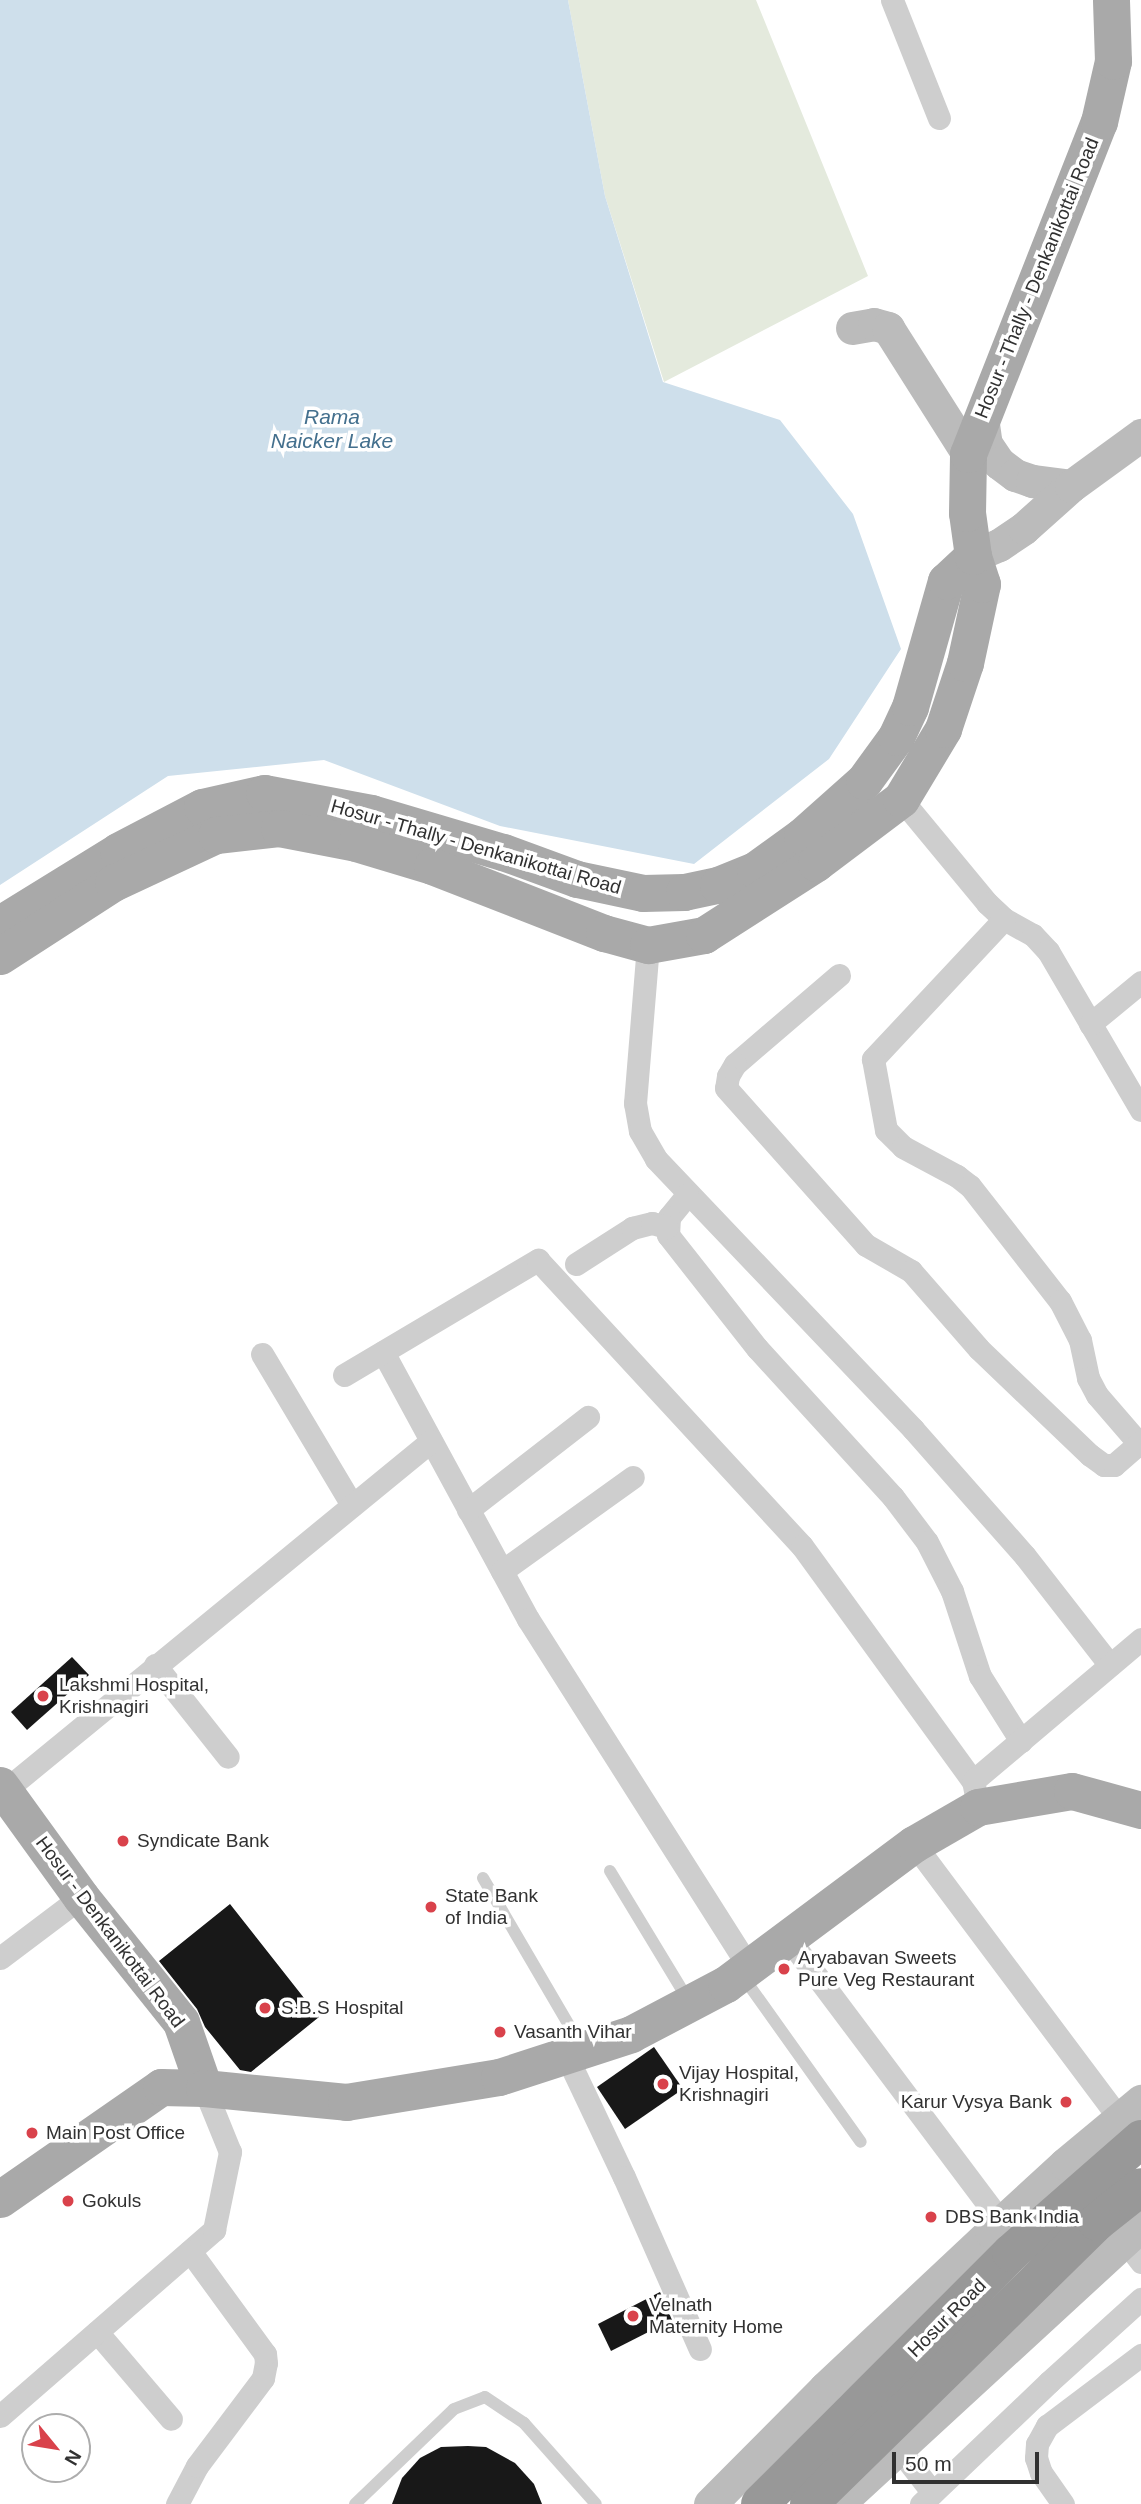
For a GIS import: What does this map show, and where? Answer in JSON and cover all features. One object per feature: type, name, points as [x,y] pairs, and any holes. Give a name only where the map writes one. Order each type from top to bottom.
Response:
[{"type":"highway","name":"Hosur Road","points":[[809,2504],[1011,2253],[1134,2119]]},
{"type":"highway","name":"Hosur Road","points":[[760,2504],[1141,2187]]},
{"type":"main road","name":"Hosur - Thally - Denkanikottai Road","points":[[0,956],[113,883],[216,835],[279,828],[356,843],[432,866],[604,933],[648,945],[704,934],[816,863],[901,799],[943,729],[965,663],[982,584],[973,556],[967,513],[968,454],[1098,122],[1113,61],[1111,0]]},
{"type":"main road","name":"Hosur - Thally - Denkanikottai Road","points":[[0,924],[118,851],[202,807],[264,793],[371,813],[503,852],[577,879],[643,893],[684,892],[718,885],[755,870],[803,836],[864,781],[896,737],[910,707],[946,581],[973,556]]},
{"type":"main road","name":"Hosur - Denkanikottai Road","points":[[2,1788],[81,1897],[181,2022],[204,2088]]},
{"type":"main road","points":[[0,2199],[161,2087],[204,2088],[346,2102],[499,2077],[631,2034],[745,1970],[915,1844],[976,1794],[1072,1791],[1141,1810]]},
{"type":"street","points":[[892,0],[939,118]]},
{"type":"street","points":[[852,328],[874,324],[888,328],[968,454]]},
{"type":"street","points":[[982,418],[986,444],[999,463],[1015,475],[1032,481],[1071,486]]},
{"type":"street","points":[[973,556],[999,545],[1024,528],[1071,486],[1141,435]]},
{"type":"street","points":[[901,799],[995,911],[1033,936],[1048,951],[1141,1110]]},
{"type":"street","points":[[839,975],[735,1064],[728,1076],[726,1088],[866,1245],[911,1271],[979,1349],[1090,1455],[1104,1465],[1114,1465],[1140,1445],[1097,1395],[1088,1378],[1080,1340],[1060,1301],[970,1186],[957,1176],[903,1147],[886,1130],[873,1059],[995,911]]},
{"type":"street","points":[[648,945],[635,1103],[640,1131],[650,1150],[687,1195],[913,1429],[1025,1556],[1110,1665]]},
{"type":"street","points":[[1090,1024],[1141,982]]},
{"type":"street","points":[[687,1195],[669,1217],[666,1227],[668,1235],[757,1348],[893,1497],[927,1542],[952,1591],[980,1676],[1021,1741]]},
{"type":"street","points":[[576,1264],[632,1228],[652,1223],[666,1227]]},
{"type":"street","points":[[344,1375],[538,1260],[802,1546],[976,1794],[1021,1741],[1141,1639]]},
{"type":"street","points":[[383,1352],[550,1656],[745,1970]]},
{"type":"street","points":[[262,1354],[352,1505]]},
{"type":"street","points":[[468,1510],[588,1417]]},
{"type":"street","points":[[2,1788],[431,1441]]},
{"type":"street","points":[[502,1571],[633,1477]]},
{"type":"street","points":[[155,1665],[228,1758]]},
{"type":"street","points":[[710,2504],[825,2388],[1001,2222],[1134,2119],[915,1844]]},
{"type":"street","points":[[0,1958],[81,1897]]},
{"type":"street","points":[[788,1938],[1001,2222]]},
{"type":"street","points":[[574,2052],[624,2177],[700,2350]]},
{"type":"street","points":[[0,2416],[214,2230],[230,2151],[204,2088]]},
{"type":"street","points":[[838,2504],[897,2447],[1135,2242]]},
{"type":"street","points":[[177,2504],[197,2466],[262,2378],[266,2364],[265,2354],[190,2251]]},
{"type":"street","points":[[897,2447],[927,2498],[1141,2299]]},
{"type":"street","points":[[97,2332],[171,2418]]},
{"type":"street","points":[[1063,2504],[1041,2473],[1035,2458],[1037,2444],[1047,2426],[1141,2355]]},
{"type":"lane","points":[[610,1871],[690,2003]]},
{"type":"lane","points":[[483,1878],[574,2052]]},
{"type":"lane","points":[[745,1970],[861,2142]]},
{"type":"lane","points":[[355,2504],[454,2409],[485,2397],[524,2423],[596,2504]]},
{"type":"shaded area","points":[[568,0],[756,0],[868,276],[664,382],[605,196]]},
{"type":"water","name":"Rama Naicker Lake","points":[[0,0],[568,0],[605,196],[663,382],[780,420],[853,514],[901,649],[829,759],[694,864],[500,826],[324,760],[168,776],[0,885]]},
{"type":"building","points":[[72,1657],[89,1675],[27,1730],[11,1712]]},
{"type":"building","points":[[230,1904],[319,2017],[251,2072],[240,2070],[205,2027],[197,2009],[159,1961]]},
{"type":"building","points":[[654,2047],[683,2089],[625,2129],[597,2087]]},
{"type":"building","points":[[660,2292],[672,2320],[611,2351],[598,2324]]},
{"type":"building","points":[[441,2447],[486,2447],[515,2463],[534,2484],[542,2504],[392,2504],[402,2478],[420,2458]]},
{"type":"place","name":"Lakshmi Hospital, Krishnagiri","points":[[43,1696]]},
{"type":"place","name":"Syndicate Bank","points":[[123,1841]]},
{"type":"place","name":"State Bank of India","points":[[431,1907]]},
{"type":"place","name":"Aryabavan Sweets Pure Veg Restaurant","points":[[784,1969]]},
{"type":"place","name":"S.B.S Hospital","points":[[265,2008]]},
{"type":"place","name":"Vasanth Vihar","points":[[500,2032]]},
{"type":"place","name":"Vijay Hospital, Krishnagiri","points":[[663,2084]]},
{"type":"place","name":"Karur Vysya Bank","points":[[1066,2102]]},
{"type":"place","name":"Main Post Office","points":[[32,2133]]},
{"type":"place","name":"Gokuls","points":[[68,2201]]},
{"type":"place","name":"DBS Bank India","points":[[931,2217]]},
{"type":"place","name":"Velnath Maternity Home","points":[[633,2316]]}]
